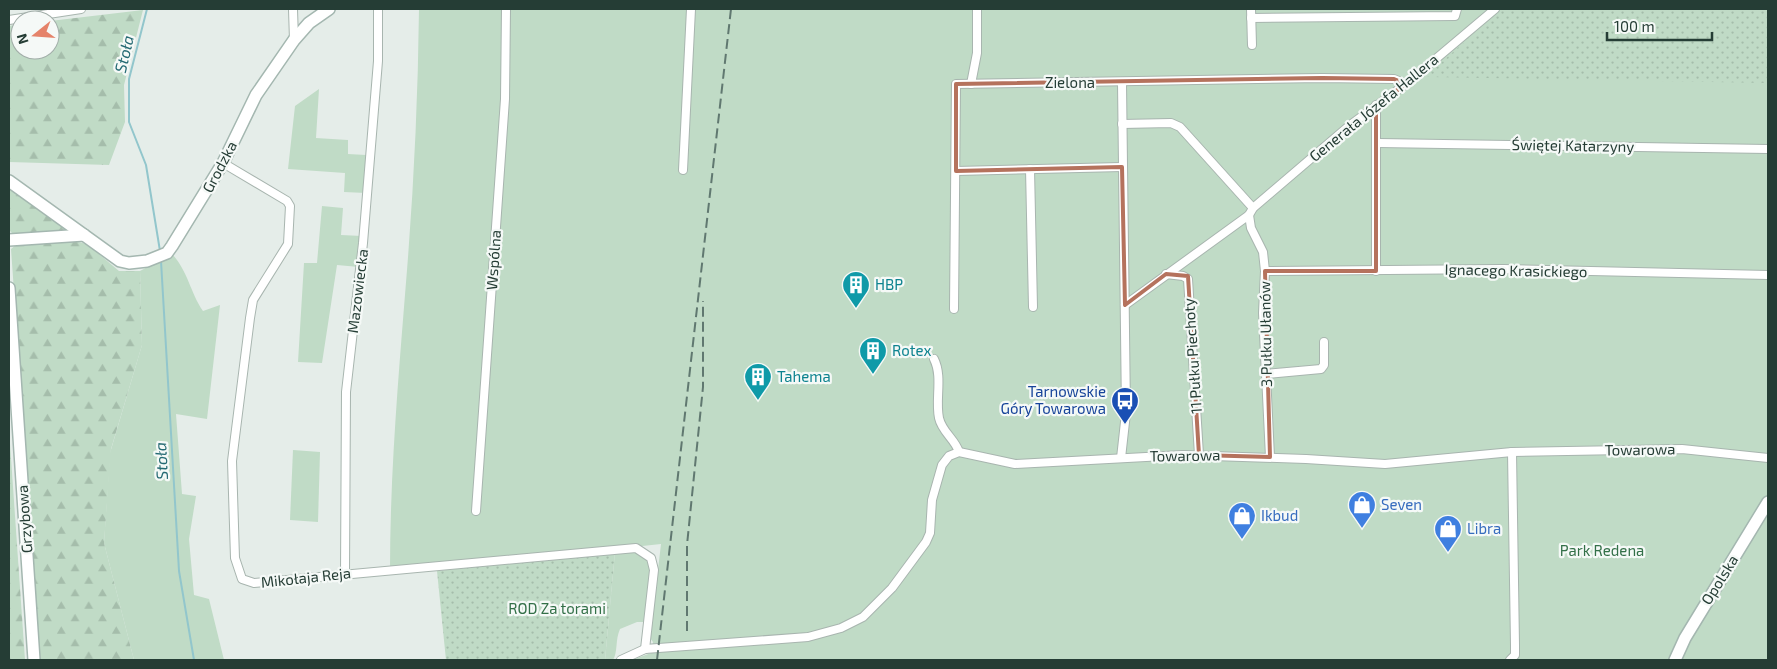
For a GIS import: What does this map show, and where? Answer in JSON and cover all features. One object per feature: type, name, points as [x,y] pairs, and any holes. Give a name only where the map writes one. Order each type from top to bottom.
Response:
[{"type":"street","points":[[9,20],[81,9]]},
{"type":"street","points":[[294,9],[294,40]]},
{"type":"street","name":"Grodzka","points":[[9,181],[120,261],[139,263],[160,257],[172,246],[224,163],[249,106],[294,40],[309,23],[329,9]]},
{"type":"street","name":"Mazowiecka","points":[[345,574],[346,392],[363,243],[378,61],[378,9]]},
{"type":"street","name":"Wspólna","points":[[476,511],[505,99],[506,9]]},
{"type":"street","points":[[683,170],[692,9]]},
{"type":"street","points":[[954,309],[956,84],[971,84],[977,53],[977,9]]},
{"type":"street","points":[[1251,9],[1252,45]]},
{"type":"street","points":[[1252,18],[1385,13],[1455,16],[1456,9]]},
{"type":"street","name":"Generała Józefa Hallera","points":[[1128,304],[1251,211],[1376,105],[1406,84],[1495,9]]},
{"type":"street","name":"Zielona","points":[[971,84],[1122,83],[1322,78],[1394,79],[1401,80],[1406,84]]},
{"type":"street","points":[[1121,458],[1126,413],[1128,304],[1122,167],[1122,83]]},
{"type":"street","points":[[1376,105],[1378,143],[1376,271]]},
{"type":"street","points":[[1122,124],[1171,123],[1180,127],[1251,211]]},
{"type":"street","name":"Świętej Katarzyny","points":[[1378,143],[1768,149]]},
{"type":"street","name":"Mikołaja Reja","points":[[224,163],[287,201],[290,206],[288,244],[253,300],[250,318],[232,461],[236,569],[242,579],[254,583],[636,548],[642,550],[654,563],[645,649]]},
{"type":"street","points":[[956,171],[1122,167]]},
{"type":"street","points":[[1030,169],[1033,307]]},
{"type":"street","name":"3 Pułku Ułanów","points":[[1251,211],[1251,228],[1263,252],[1265,270],[1263,313],[1270,457]]},
{"type":"street","points":[[9,240],[84,235]]},
{"type":"street","name":"Ignacego Krasickiego","points":[[1265,270],[1503,270],[1768,275]]},
{"type":"street","name":"11 Pułku Piechoty","points":[[1166,274],[1184,276],[1188,280],[1199,455]]},
{"type":"street","name":"Grzybowa","points":[[9,288],[34,660]]},
{"type":"street","points":[[1266,374],[1321,369],[1324,365],[1324,342]]},
{"type":"street","points":[[621,660],[645,649],[808,638],[841,628],[863,617],[898,581],[926,542],[930,533],[932,500],[942,465],[949,456],[959,452],[954,440],[944,430],[940,420],[938,370],[934,359]]},
{"type":"street","name":"Towarowa","points":[[959,452],[1015,464],[1199,455],[1385,464],[1512,452],[1682,449],[1768,458]]},
{"type":"street","points":[[1510,660],[1515,655],[1512,452]]},
{"type":"street","name":"Opolska","points":[[1675,660],[1685,638],[1768,502]]},
{"type":"highlighted area","points":[[1322,78],[1394,79],[1406,84],[1376,105],[1376,271],[1265,271],[1270,457],[1199,455],[1188,276],[1166,274],[1125,305],[1122,167],[956,171],[956,84]]},
{"type":"green space","name":"Park Redena","points":[[419,9],[1768,9],[1768,660],[632,660],[651,653],[653,642],[650,638],[661,544],[390,570],[393,458],[414,172]]},
{"type":"green space","points":[[1502,9],[1768,9],[1768,83],[1428,77],[1427,75]]},
{"type":"green space","points":[[143,10],[124,85],[125,122],[109,165],[9,162],[9,26],[10,60],[60,60],[60,20]]},
{"type":"green space","points":[[319,89],[316,138],[348,140],[348,154],[366,155],[366,193],[344,192],[345,173],[288,169],[295,106]]},
{"type":"green space","points":[[9,188],[72,231],[14,235],[9,230]]},
{"type":"green space","points":[[322,206],[343,208],[341,235],[362,236],[359,267],[337,265],[322,363],[298,362],[304,263],[317,263]]},
{"type":"green space","points":[[65,239],[87,244],[119,271],[140,271],[142,345],[111,449],[104,543],[134,660],[40,660],[11,249],[17,244]]},
{"type":"green space","points":[[172,254],[182,267],[203,311],[220,305],[207,419],[176,414],[182,494],[196,496],[189,539],[194,595],[209,599],[224,660],[134,660],[104,543],[110,453],[142,345],[140,271]]},
{"type":"green space","points":[[9,429],[25,660],[9,660]]},
{"type":"green space","points":[[293,450],[320,452],[318,522],[290,520]]},
{"type":"green space","points":[[634,551],[648,560],[651,567],[647,622],[637,622],[620,629],[613,660],[605,660],[615,552]]},
{"type":"green space","name":"ROD Za torami","points":[[615,552],[605,660],[446,660],[437,571]]},
{"type":"waterway","name":"Stoła","points":[[147,9],[129,79],[129,122],[146,165],[160,251]]},
{"type":"waterway","name":"Stoła","points":[[161,261],[179,571],[194,660]]},
{"type":"railway","points":[[657,660],[731,9]]},
{"type":"railway","points":[[687,631],[687,545],[703,387],[703,301]]},
{"type":"place","name":"HBP","points":[[856,309]]},
{"type":"place","name":"Rotex","points":[[873,375]]},
{"type":"place","name":"Tahema","points":[[758,401]]},
{"type":"place","name":"Tarnowskie Góry Towarowa","points":[[1125,425]]},
{"type":"place","name":"Seven","points":[[1362,529]]},
{"type":"place","name":"Ikbud","points":[[1242,540]]},
{"type":"place","name":"Libra","points":[[1448,553]]}]
